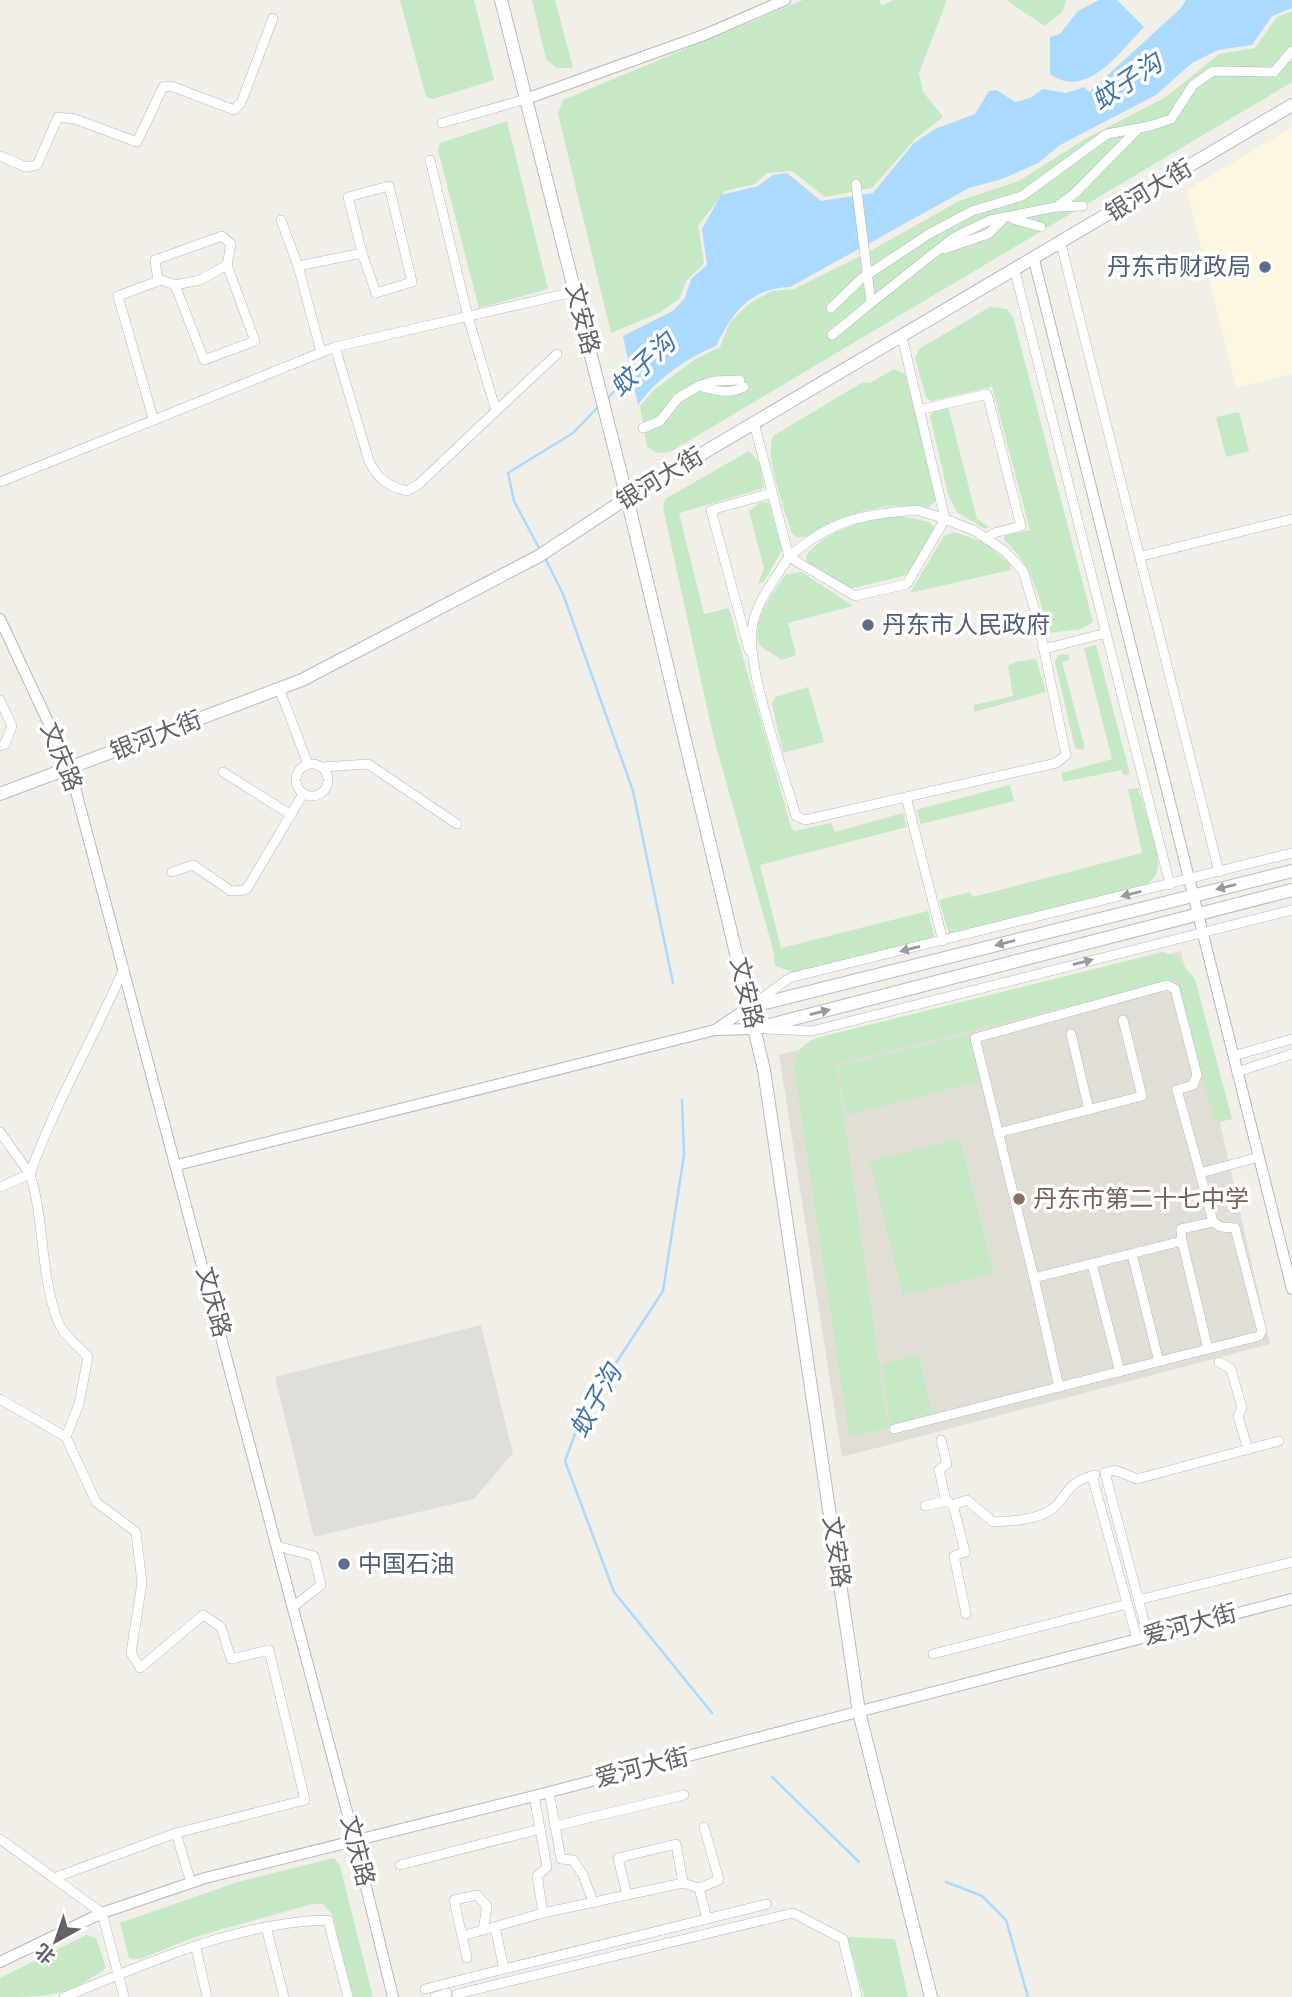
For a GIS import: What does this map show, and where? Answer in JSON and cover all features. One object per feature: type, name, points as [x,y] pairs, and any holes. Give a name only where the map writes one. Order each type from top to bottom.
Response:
[{"type":"main road","name":"文安路","points":[[501,0],[627,498],[764,1070],[859,1712],[931,1997]]},
{"type":"main road","name":"银河大街","points":[[0,794],[279,688],[393,635],[542,554],[627,498],[1292,106]]},
{"type":"main road","points":[[749,1007],[1292,871]]},
{"type":"main road","points":[[754,1029],[1292,890]]},
{"type":"street","points":[[442,123],[526,99],[704,35],[785,0]]},
{"type":"street","points":[[0,156],[26,167],[37,165],[58,117],[75,119],[137,142],[163,87],[171,86],[234,110],[241,103],[273,18]]},
{"type":"street","points":[[831,308],[866,276],[951,222],[972,211],[1022,196],[1107,134],[1171,118],[1193,85],[1213,71],[1275,72],[1292,51]]},
{"type":"street","points":[[1056,207],[1073,195],[1139,128]]},
{"type":"street","points":[[430,160],[468,317],[496,411]]},
{"type":"street","points":[[856,184],[871,303]]},
{"type":"street","points":[[389,186],[412,282],[376,292],[362,253],[348,197],[389,186]]},
{"type":"street","points":[[832,335],[943,249],[953,238],[990,220],[1007,219],[1056,207],[1083,206]]},
{"type":"street","points":[[1007,219],[1041,227]]},
{"type":"street","points":[[281,220],[298,265],[321,352]]},
{"type":"street","points":[[158,281],[155,260],[222,236],[231,244],[227,265],[255,341],[204,360],[175,285]]},
{"type":"street","points":[[1061,244],[1142,556],[1219,872]]},
{"type":"street","points":[[298,265],[362,253]]},
{"type":"street","points":[[1034,260],[1292,1289]]},
{"type":"street","points":[[153,418],[118,296],[158,281],[175,285],[200,280],[227,265]]},
{"type":"street","points":[[1015,271],[1170,885]]},
{"type":"street","points":[[0,482],[335,346],[575,292]]},
{"type":"street","points":[[754,423],[789,557],[855,596],[907,584],[945,519],[902,337]]},
{"type":"street","points":[[335,346],[369,461],[378,478],[407,491],[419,484],[557,354]]},
{"type":"street","points":[[643,428],[660,421],[678,398],[698,386],[720,392],[735,392],[742,384]]},
{"type":"street","points":[[919,410],[986,394],[1021,526],[994,533],[986,539]]},
{"type":"street","points":[[754,666],[752,629],[763,597],[789,557],[806,541],[840,521],[873,513],[917,510],[945,519],[986,539],[1006,552],[1023,571],[1044,649],[1066,755],[1056,763],[805,820],[796,816],[754,666],[711,510],[772,493]]},
{"type":"street","points":[[1142,556],[1292,519]]},
{"type":"street","name":"文庆路","points":[[0,620],[70,769],[177,1165],[355,1842],[393,1997]]},
{"type":"street","points":[[1044,649],[1107,632]]},
{"type":"street","points":[[279,688],[308,764]]},
{"type":"street","points":[[0,699],[12,726],[5,744],[0,746]]},
{"type":"street","points":[[303,794],[296,780],[299,770],[308,764],[323,768],[368,764],[457,824]]},
{"type":"street","points":[[303,794],[314,796],[324,792],[329,777],[323,768]]},
{"type":"street","points":[[223,772],[291,815]]},
{"type":"street","points":[[172,872],[193,865],[231,891],[246,890],[303,794]]},
{"type":"street","points":[[906,797],[943,941]]},
{"type":"street","points":[[715,1030],[789,978],[1292,853]]},
{"type":"street","points":[[177,1165],[715,1030],[812,1031],[1292,910]]},
{"type":"street","points":[[0,1187],[30,1174],[46,1127],[99,1026],[124,968]]},
{"type":"street","points":[[894,1429],[1160,1362],[1259,1336],[1262,1331],[1235,1228],[1221,1227],[1213,1222],[1177,1090],[1193,1085],[1197,1075],[1175,989],[1167,985],[975,1038],[1059,1387]]},
{"type":"street","points":[[998,1133],[1142,1096],[1123,1020]]},
{"type":"street","points":[[1071,1034],[1089,1110]]},
{"type":"street","points":[[1234,1056],[1292,1039]]},
{"type":"street","points":[[1237,1072],[1292,1054]]},
{"type":"street","points":[[0,1132],[30,1174],[39,1203],[44,1257],[60,1326],[88,1357],[79,1404],[66,1437]]},
{"type":"street","points":[[1200,1173],[1259,1157]]},
{"type":"street","points":[[1209,1349],[1181,1229],[1213,1222]]},
{"type":"street","points":[[1034,1278],[1182,1241]]},
{"type":"street","points":[[1132,1254],[1160,1362]]},
{"type":"street","points":[[1092,1264],[1120,1372]]},
{"type":"street","points":[[1219,1362],[1231,1368],[1242,1408],[1238,1416],[1248,1450]]},
{"type":"street","points":[[0,1399],[66,1437],[96,1502],[136,1532],[142,1583],[131,1653],[141,1668],[203,1615],[221,1627],[231,1659],[269,1650],[305,1800],[176,1833],[54,1878]]},
{"type":"street","points":[[941,1440],[947,1464],[939,1471],[965,1552],[954,1556],[966,1614]]},
{"type":"street","points":[[925,1506],[967,1500],[993,1522],[1020,1520],[1051,1511],[1078,1479],[1115,1470],[1138,1479],[1279,1441]]},
{"type":"street","points":[[1105,1473],[1138,1600],[1142,1638]]},
{"type":"street","points":[[1091,1476],[1127,1604],[1142,1638]]},
{"type":"street","points":[[277,1546],[314,1556],[321,1585],[293,1607]]},
{"type":"street","points":[[1138,1600],[1292,1562]]},
{"type":"street","name":"爱河大街","points":[[0,1962],[102,1913],[191,1883],[1292,1599]]},
{"type":"street","points":[[933,1654],[1127,1604]]},
{"type":"street","points":[[549,1792],[561,1859],[573,1860],[583,1875],[593,1902]]},
{"type":"street","points":[[555,1826],[684,1795]]},
{"type":"street","points":[[534,1796],[547,1867],[537,1876],[543,1913]]},
{"type":"street","points":[[462,1936],[593,1902],[683,1883],[699,1888],[719,1880],[704,1827]]},
{"type":"street","points":[[400,1865],[540,1829]]},
{"type":"street","points":[[176,1833],[191,1883]]},
{"type":"street","points":[[0,1839],[102,1913],[124,1997]]},
{"type":"street","points":[[627,1895],[618,1858],[676,1844],[683,1883]]},
{"type":"street","points":[[699,1888],[707,1919]]},
{"type":"street","points":[[467,1958],[454,1900],[477,1895],[487,1906],[484,1930]]},
{"type":"street","points":[[425,1989],[767,1904]]},
{"type":"street","points":[[435,1997],[452,1993],[470,1994],[793,1913],[843,1939],[857,1997]]},
{"type":"street","points":[[64,1997],[118,1975],[266,1927],[290,1921],[328,1920],[348,1997]]},
{"type":"street","points":[[266,1927],[284,1997]]},
{"type":"street","points":[[495,1927],[504,1969]]},
{"type":"street","points":[[196,1948],[207,1997]]},
{"type":"shaded area","points":[[1292,127],[1292,374],[1236,387],[1187,190]]},
{"type":"shaded area","name":"丹东市第二十七中学","points":[[1181,951],[1270,1344],[842,1457],[779,1055]]},
{"type":"shaded area","points":[[481,1325],[513,1453],[474,1499],[314,1537],[275,1377]]},
{"type":"green space","points":[[400,0],[474,0],[494,80],[433,99],[426,97]]},
{"type":"green space","points":[[532,0],[555,0],[573,68],[557,68],[546,59]]},
{"type":"green space","points":[[803,0],[879,0],[882,6],[893,0],[947,0],[919,73],[923,92],[943,117],[916,138],[872,188],[825,197],[792,171],[767,173],[755,184],[725,191],[698,226],[704,263],[686,281],[679,299],[659,313],[611,333],[558,114],[563,100]]},
{"type":"green space","points":[[1006,0],[1066,0],[1063,11],[1045,26]]},
{"type":"green space","points":[[1292,11],[1292,82],[670,452],[658,453],[647,447],[640,406],[655,389],[694,360],[720,347],[730,322],[750,303],[772,291],[794,289],[863,255],[959,201],[1019,181],[1085,139],[1166,97],[1219,54],[1255,48],[1277,17]]},
{"type":"green space","points":[[507,121],[548,289],[479,308],[438,150],[440,143]]},
{"type":"green space","points":[[990,307],[1007,309],[1013,317],[1093,622],[1081,629],[1049,633],[1028,571],[1004,540],[1004,536],[1030,530],[992,387],[931,401],[926,397],[915,358],[919,349]]},
{"type":"green space","points":[[894,369],[905,374],[936,492],[935,502],[927,508],[890,506],[854,514],[830,523],[810,535],[796,537],[791,532],[773,470],[773,436],[863,382],[870,383]]},
{"type":"green space","points":[[946,408],[949,410],[977,519],[989,527],[985,529],[957,512],[948,494],[930,416],[933,412]]},
{"type":"green space","points":[[1239,412],[1249,451],[1226,457],[1216,417]]},
{"type":"green space","points":[[749,451],[760,463],[764,488],[679,513],[704,614],[729,608],[791,827],[794,831],[831,823],[835,832],[903,813],[907,827],[760,865],[781,948],[928,911],[935,939],[795,973],[775,966],[774,953],[713,735],[663,508],[665,499]]},
{"type":"green space","points":[[761,502],[769,503],[782,550],[763,583],[758,583],[764,568],[749,511]]},
{"type":"green space","points":[[901,516],[930,522],[935,529],[907,575],[849,589],[807,563],[806,556],[815,546],[837,532],[862,523]]},
{"type":"green space","points":[[954,532],[985,543],[1010,564],[1010,570],[910,593],[944,536]]},
{"type":"green space","points":[[802,572],[853,606],[788,623],[796,655],[782,660],[760,646],[757,637],[760,618],[786,574]]},
{"type":"green space","points":[[1096,645],[1130,774],[1124,775],[1121,770],[1063,782],[1062,773],[1112,759],[1084,648]]},
{"type":"green space","points":[[1068,654],[1070,660],[1062,662],[1085,748],[1081,750],[1075,748],[1055,662],[1058,655]]},
{"type":"green space","points":[[1036,659],[1046,692],[974,712],[974,705],[1013,696],[1008,666],[1015,662]]},
{"type":"green space","points":[[808,687],[824,742],[783,753],[772,704],[775,697]]},
{"type":"green space","points":[[1010,785],[1014,801],[921,824],[916,810]]},
{"type":"green space","points":[[1138,788],[1152,830],[1158,863],[1155,876],[1142,888],[949,934],[939,900],[970,892],[973,897],[1142,853],[1128,789]]},
{"type":"green space","points":[[1163,952],[1176,957],[1195,979],[1232,1119],[1215,1123],[1177,979],[836,1064],[888,1428],[849,1436],[794,1067],[798,1053],[803,1046],[816,1038]]},
{"type":"green space","points":[[968,1034],[980,1081],[846,1115],[838,1066]]},
{"type":"green space","points":[[960,1139],[994,1273],[903,1295],[870,1161]]},
{"type":"green space","points":[[919,1355],[932,1415],[890,1426],[882,1364]]},
{"type":"green space","points":[[334,1858],[340,1866],[373,1997],[353,1997],[332,1914],[323,1904],[312,1904],[195,1937],[140,1959],[129,1958],[120,1923],[238,1882]]},
{"type":"green space","points":[[86,1935],[96,1938],[106,1968],[68,1990],[31,1997],[0,1997],[0,1978]]},
{"type":"green space","points":[[847,1937],[895,1939],[908,1997],[864,1997]]},
{"type":"water","points":[[1099,0],[1117,0],[1144,27],[1114,59],[1090,77],[1064,81],[1050,74],[1050,37],[1060,34],[1078,11]]},
{"type":"water","points":[[1186,0],[1292,0],[1292,8],[1272,16],[1252,45],[1218,50],[1192,63],[1156,95],[1060,145],[1038,163],[1002,179],[969,188],[790,287],[776,288],[753,297],[736,313],[716,346],[673,370],[653,387],[638,405],[623,336],[673,311],[685,298],[691,279],[707,265],[702,229],[721,195],[758,186],[773,175],[787,173],[821,201],[873,193],[914,143],[935,129],[975,114],[989,91],[997,90],[1015,102],[1030,98],[1043,89],[1066,93],[1084,87],[1089,92],[1180,9]]},
{"type":"waterway","name":"蚊子沟","points":[[608,398],[632,372]]},
{"type":"waterway","name":"蚊子沟","points":[[540,550],[514,501],[508,473],[573,433],[598,407]]},
{"type":"waterway","name":"蚊子沟","points":[[544,556],[563,594],[633,791],[673,983]]},
{"type":"waterway","name":"蚊子沟","points":[[682,1100],[684,1155],[663,1291],[582,1415],[565,1461],[614,1592],[712,1713]]},
{"type":"waterway","name":"蚊子沟","points":[[772,1777],[859,1862]]},
{"type":"waterway","name":"蚊子沟","points":[[946,1882],[982,1896],[1006,1920],[1028,1997]]},
{"type":"place","name":"丹东市财政局","points":[[1265,267]]},
{"type":"place","name":"丹东市人民政府","points":[[868,625]]},
{"type":"place","name":"丹东市第二十七中学","points":[[1019,1199]]},
{"type":"place","name":"中国石油","points":[[344,1564]]}]
